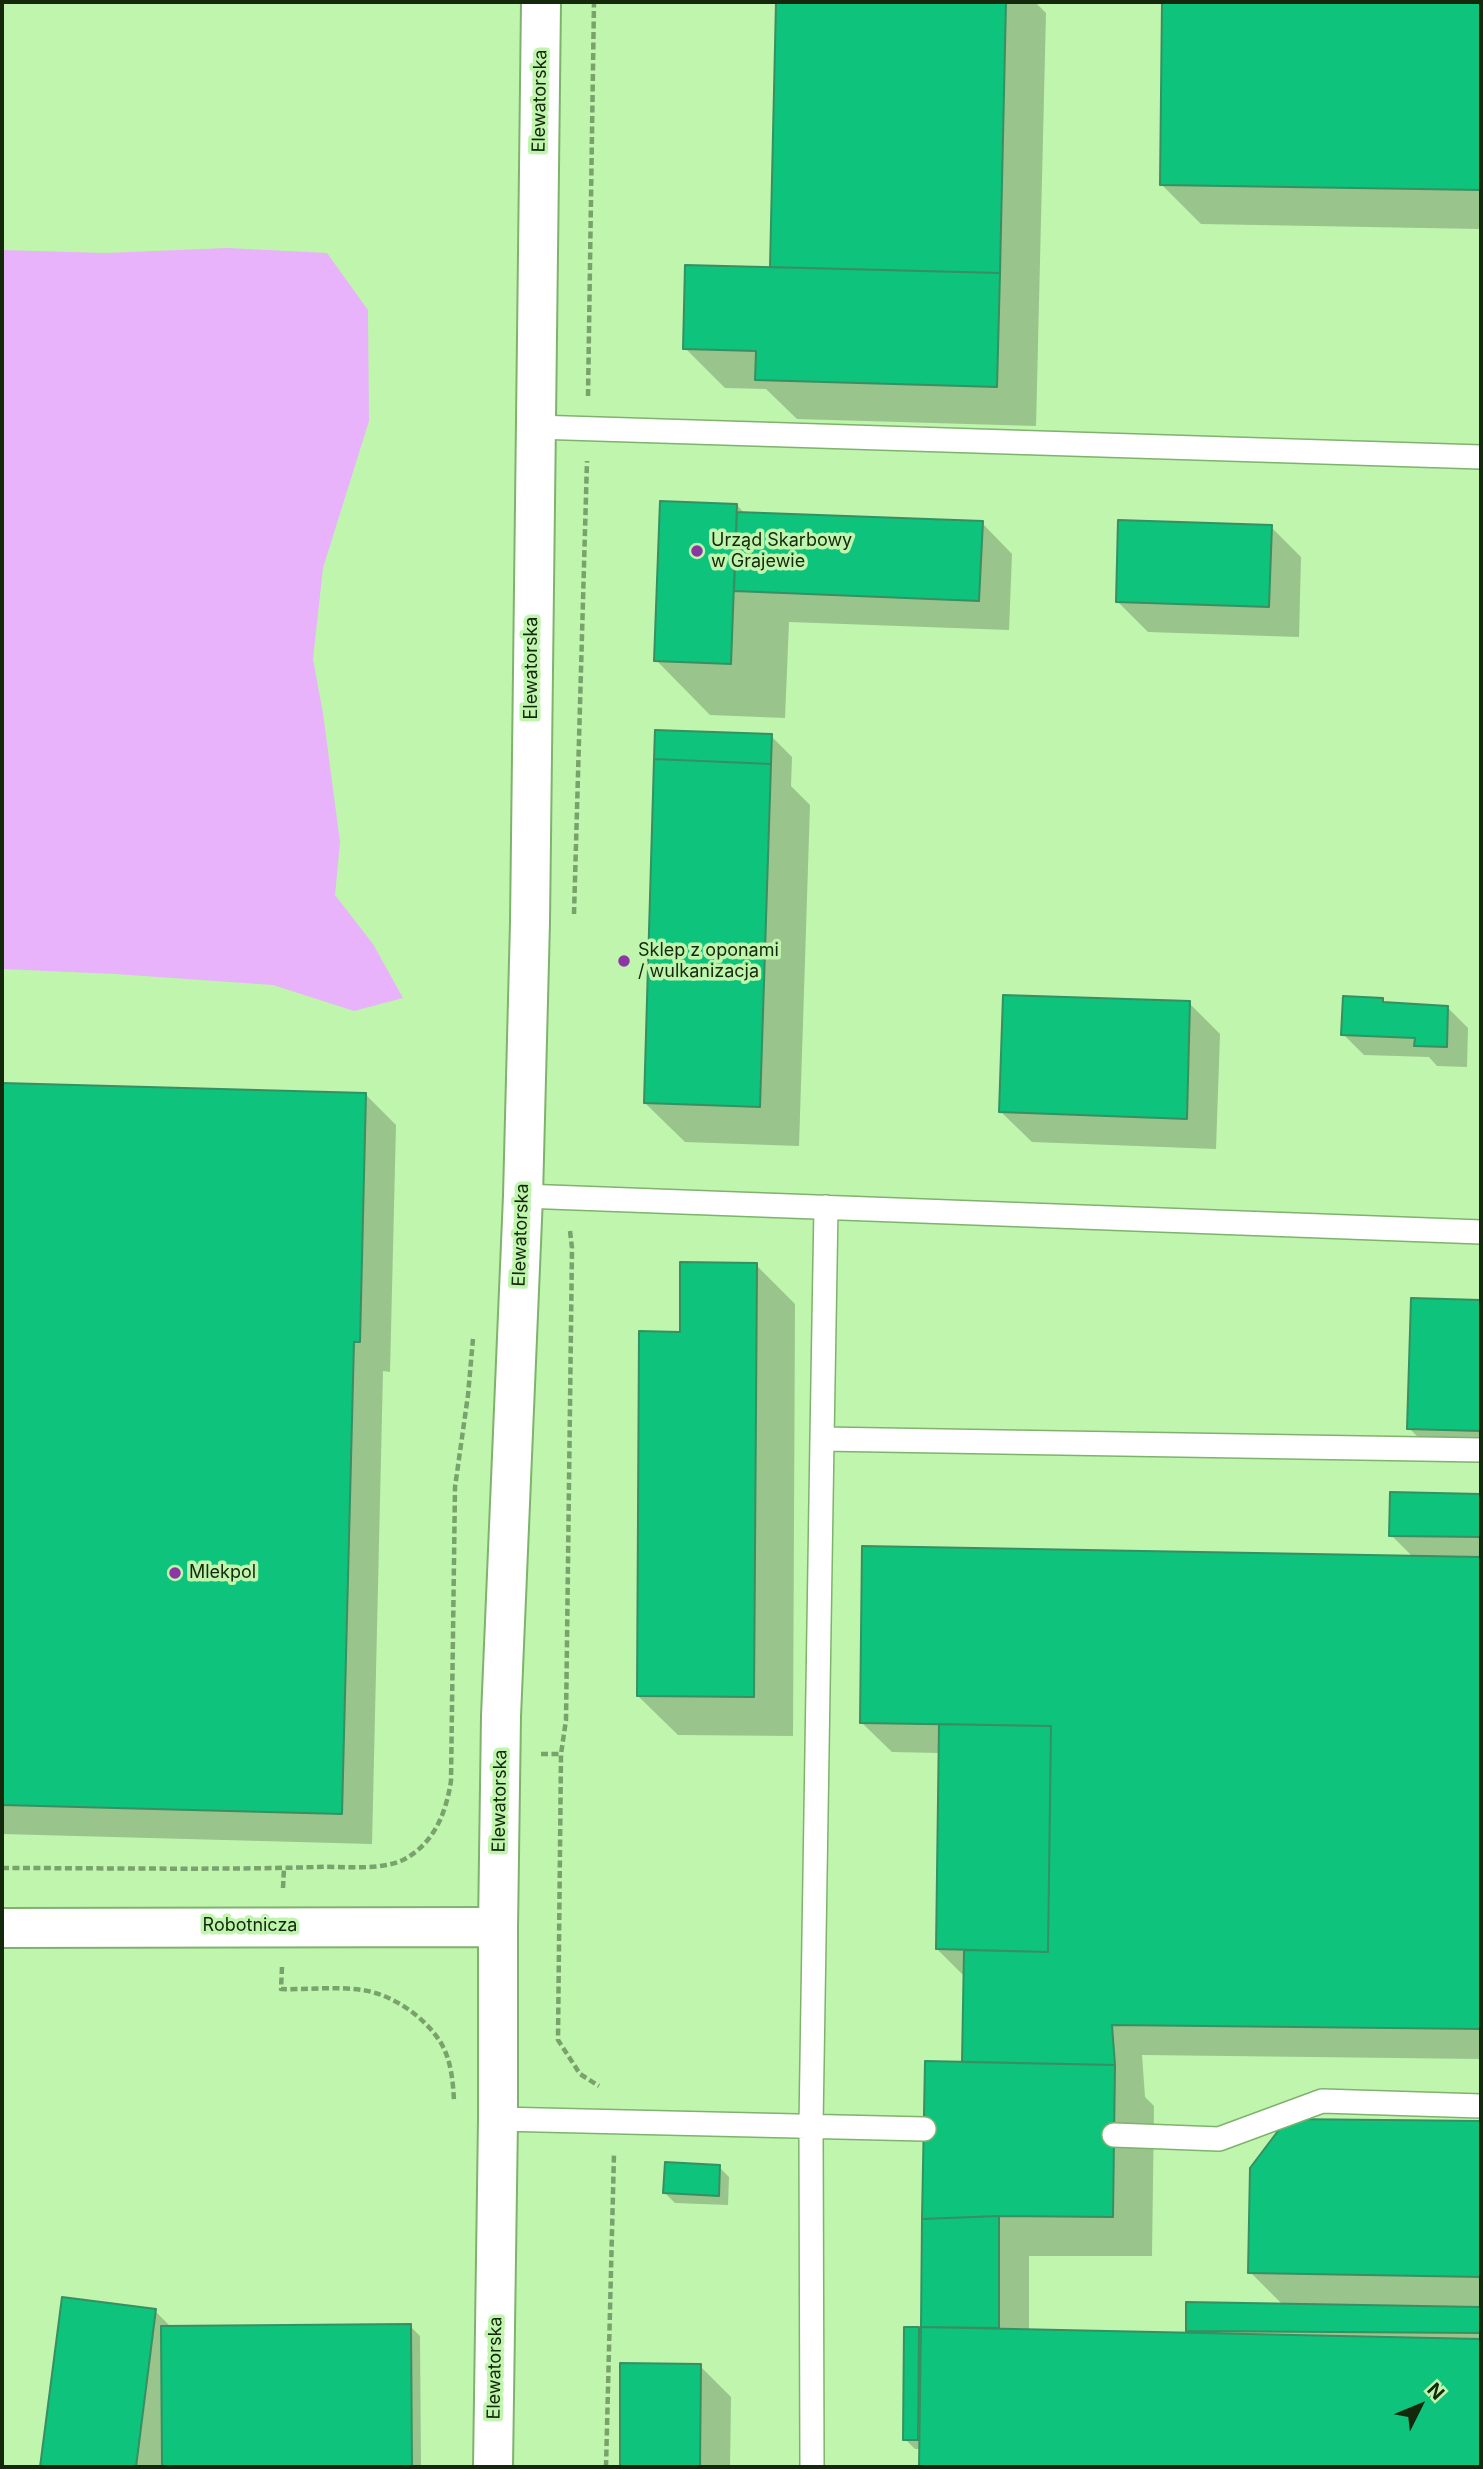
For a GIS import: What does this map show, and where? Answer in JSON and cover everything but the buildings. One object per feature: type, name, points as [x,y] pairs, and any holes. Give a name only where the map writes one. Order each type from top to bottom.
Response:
[{"type":"street","name":"Elewatorska","points":[[493,2467],[501,1716],[523,1196],[530,922],[541,2]]},
{"type":"street","name":"Robotnicza","points":[[2,1928],[498,1927]]},
{"type":"lane","points":[[535,427],[1481,457]]},
{"type":"lane","points":[[523,1196],[1481,1232]]},
{"type":"lane","points":[[813,2467],[811,2125],[826,1207]]},
{"type":"lane","points":[[822,1439],[1481,1450]]},
{"type":"lane","points":[[1114,2135],[1219,2138],[1322,2101],[1481,2106]]},
{"type":"lane","points":[[498,2119],[924,2129]]},
{"type":"path","points":[[574,918],[587,428],[594,2]]},
{"type":"path","points":[[567,1197],[572,1248],[566,1720],[561,1754],[558,2040],[580,2074],[610,2092],[614,2123],[606,2467]]},
{"type":"path","points":[[2,1868],[284,1868],[382,1865],[402,1860],[421,1847],[432,1835],[443,1817],[451,1781],[454,1487],[468,1395],[473,1334]]},
{"type":"path","points":[[281,1990],[361,1990],[386,1997],[414,2014],[445,2051],[453,2079],[454,2110]]},
{"type":"shaded area","points":[[227,248],[327,253],[368,310],[369,421],[323,568],[313,659],[340,842],[335,895],[373,944],[403,998],[354,1011],[273,985],[2,969],[2,250],[105,253]]},
{"type":"place","name":"Urząd Skarbowy w Grajewie","points":[[697,551]]},
{"type":"place","name":"Sklep z oponami / wulkanizacja","points":[[624,961]]},
{"type":"place","name":"Mlekpol","points":[[175,1573]]}]
